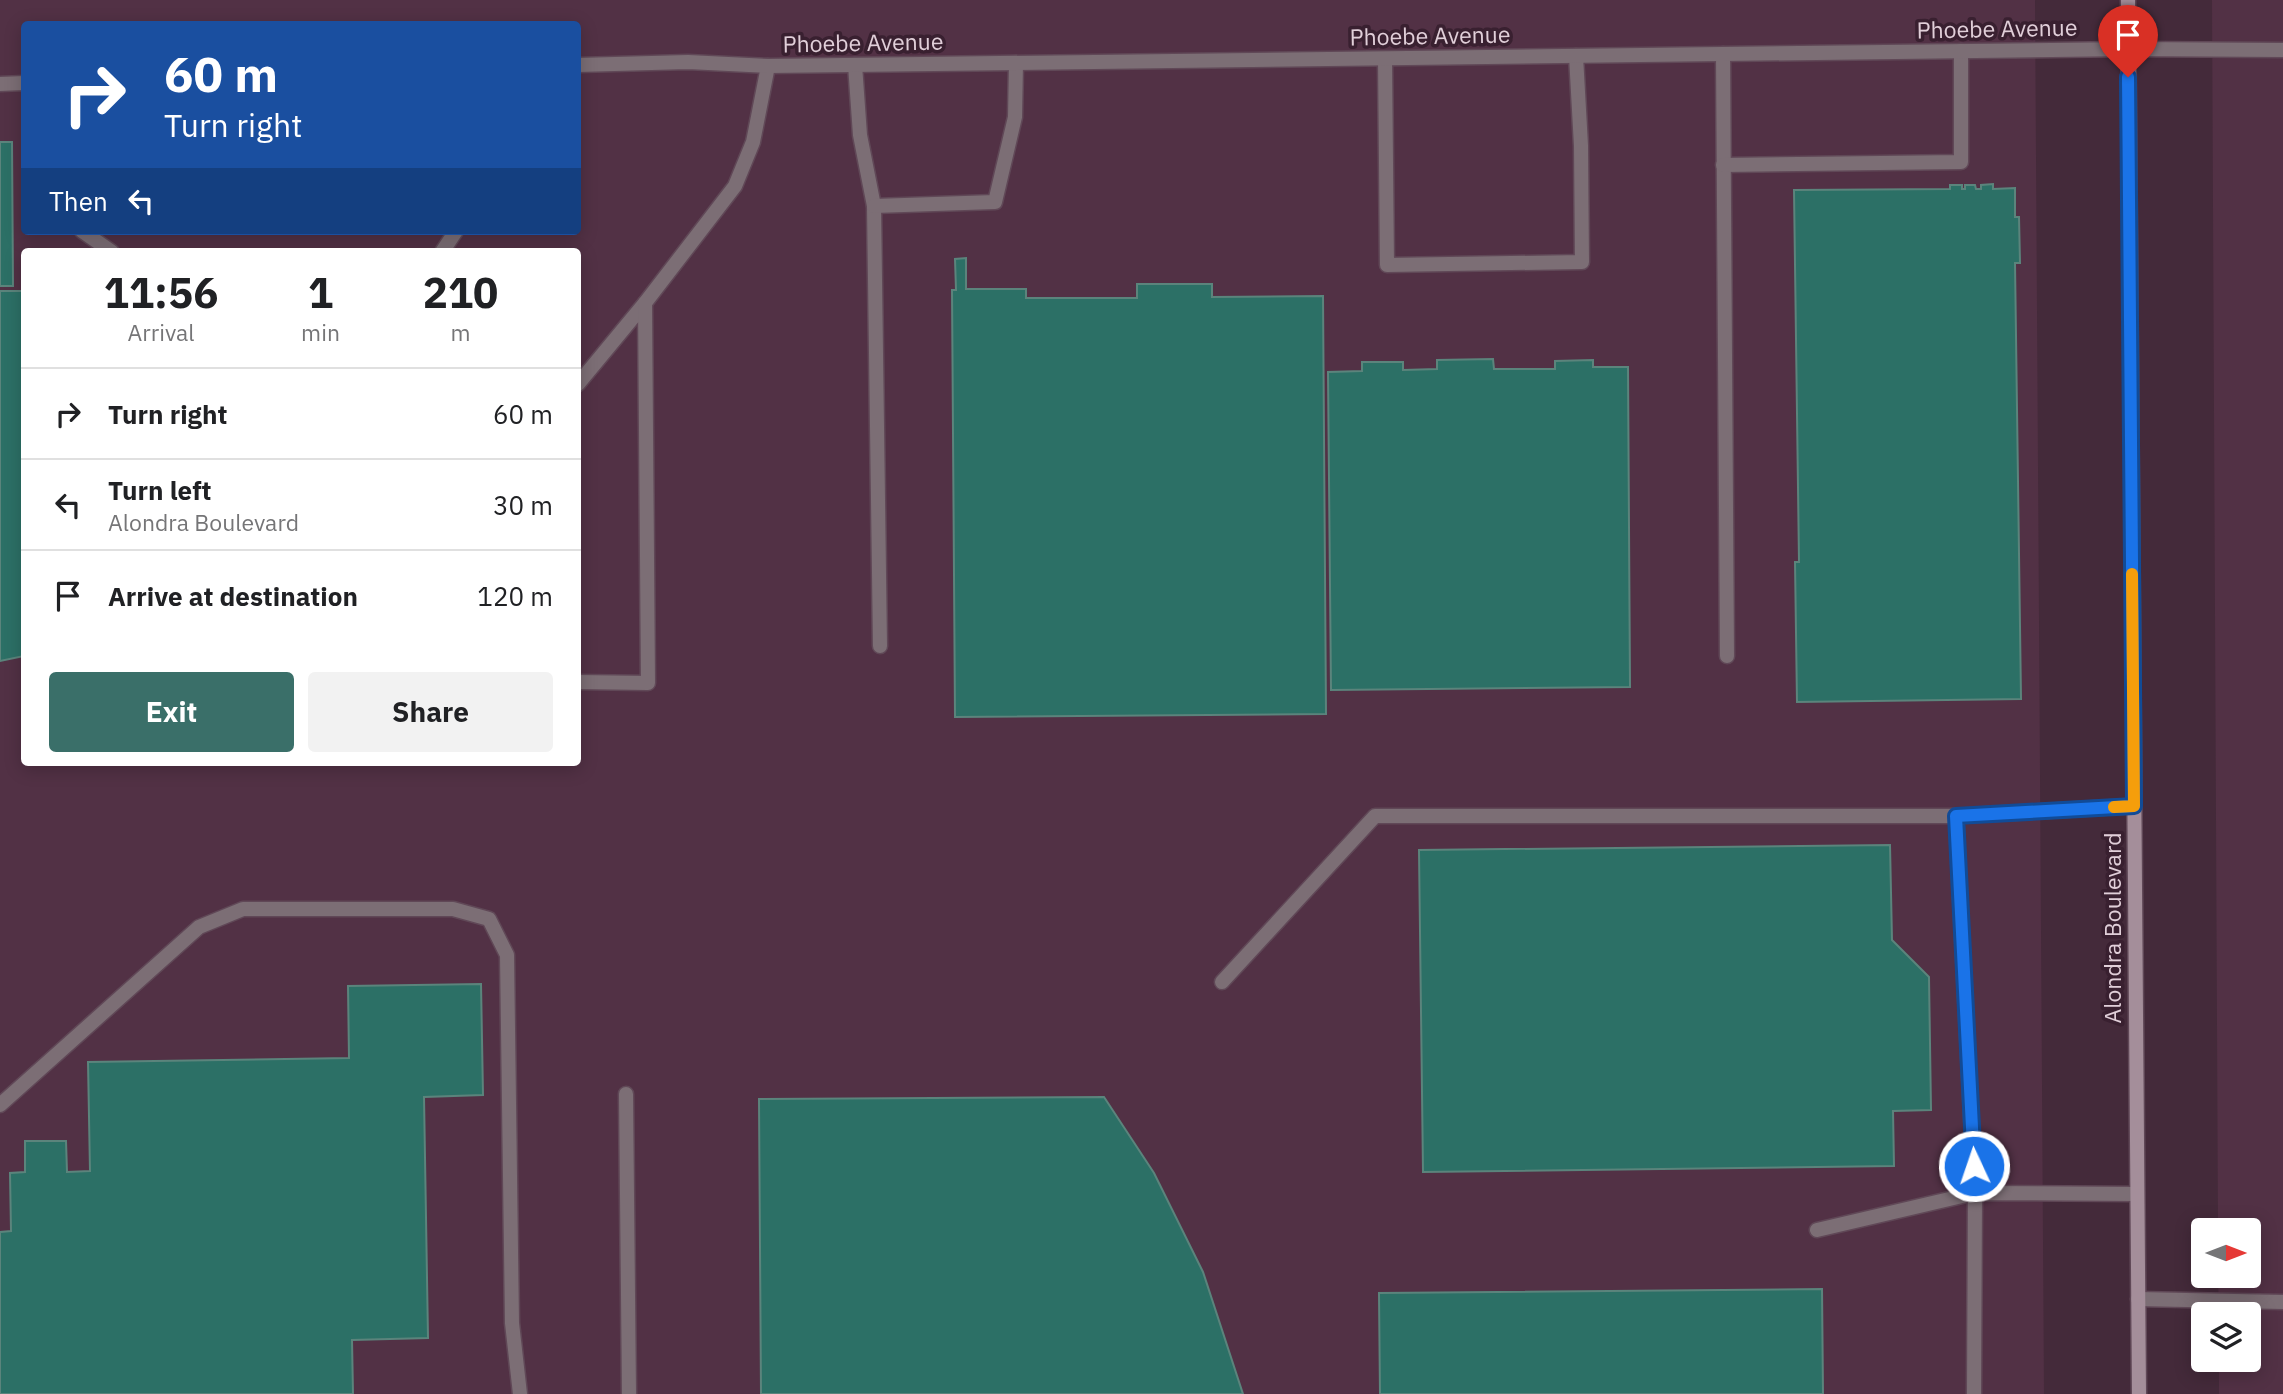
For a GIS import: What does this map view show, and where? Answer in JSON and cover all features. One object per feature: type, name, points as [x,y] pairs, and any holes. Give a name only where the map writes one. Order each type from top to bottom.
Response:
[{"type":"main road","name":"Alondra Boulevard","points":[[2128,0],[2139,1394]]},
{"type":"street","name":"Phoebe Avenue","points":[[581,65],[688,62],[768,66],[2128,49],[2283,50]]},
{"type":"street","points":[[1723,165],[1961,162],[1961,51]]},
{"type":"street","points":[[1723,54],[1727,656]]},
{"type":"street","points":[[1385,59],[1387,265],[1401,265],[1582,262],[1581,146],[1576,56]]},
{"type":"street","points":[[874,206],[995,202],[1015,117],[1016,63]]},
{"type":"street","points":[[855,65],[860,135],[874,206],[880,646]]},
{"type":"street","points":[[581,380],[645,303],[735,186],[753,142],[768,66]]},
{"type":"street","points":[[0,84],[21,83]]},
{"type":"street","points":[[88,235],[106,248]]},
{"type":"street","points":[[581,682],[648,683],[645,303]]},
{"type":"street","points":[[1222,982],[1375,816],[1956,816],[2134,806]]},
{"type":"street","points":[[1956,816],[1975,1193],[1974,1394]]},
{"type":"street","points":[[0,1105],[199,927],[243,909],[453,909],[489,919],[507,955],[512,1323],[520,1394]]},
{"type":"street","points":[[626,1094],[629,1394]]},
{"type":"street","points":[[1817,1230],[1975,1193],[2137,1194]]},
{"type":"street","points":[[2138,1299],[2283,1302]]},
{"type":"shaded area","points":[[0,0],[2035,0],[2044,1394],[0,1394]]},
{"type":"shaded area","points":[[2212,0],[2283,0],[2283,1394],[2219,1394],[2219,1372],[2261,1372],[2261,1302],[2219,1302],[2218,1288],[2261,1288],[2261,1218],[2218,1218]]},
{"type":"building","points":[[0,142],[12,142],[13,286],[0,286]]},
{"type":"building","points":[[1993,184],[1993,189],[2015,188],[2015,217],[2019,217],[2020,263],[2015,263],[2021,699],[1797,702],[1795,562],[1799,562],[1794,190],[1950,189],[1950,185],[1962,185],[1962,189],[1965,189],[1965,185],[1975,185],[1976,189],[1981,189],[1981,185]]},
{"type":"building","points":[[966,258],[966,289],[1026,289],[1026,298],[1137,298],[1137,284],[1212,284],[1212,297],[1323,296],[1326,714],[955,717],[952,290],[956,290],[955,259]]},
{"type":"building","points":[[0,291],[21,291],[21,657],[0,661]]},
{"type":"building","points":[[1493,359],[1494,369],[1555,369],[1555,361],[1593,360],[1593,367],[1628,367],[1630,687],[1331,690],[1328,372],[1362,371],[1362,362],[1403,362],[1403,370],[1437,369],[1437,360]]},
{"type":"building","points":[[1890,845],[1892,940],[1929,977],[1931,1110],[1893,1111],[1894,1166],[1423,1172],[1419,850]]},
{"type":"building","points":[[481,984],[483,1095],[424,1097],[428,1338],[352,1340],[353,1394],[0,1394],[0,1232],[11,1231],[10,1173],[25,1172],[25,1141],[66,1141],[67,1172],[90,1171],[88,1062],[349,1058],[348,986]]},
{"type":"building","points":[[1104,1097],[1154,1173],[1203,1272],[1243,1394],[761,1394],[759,1099]]},
{"type":"building","points":[[1822,1289],[1823,1394],[1380,1394],[1379,1293]]},
{"type":"slow traffic","points":[[2114,807],[2134,806],[2132,574]]},
{"type":"route","points":[[1974,1166],[1956,816],[2134,806],[2128,77]]}]
